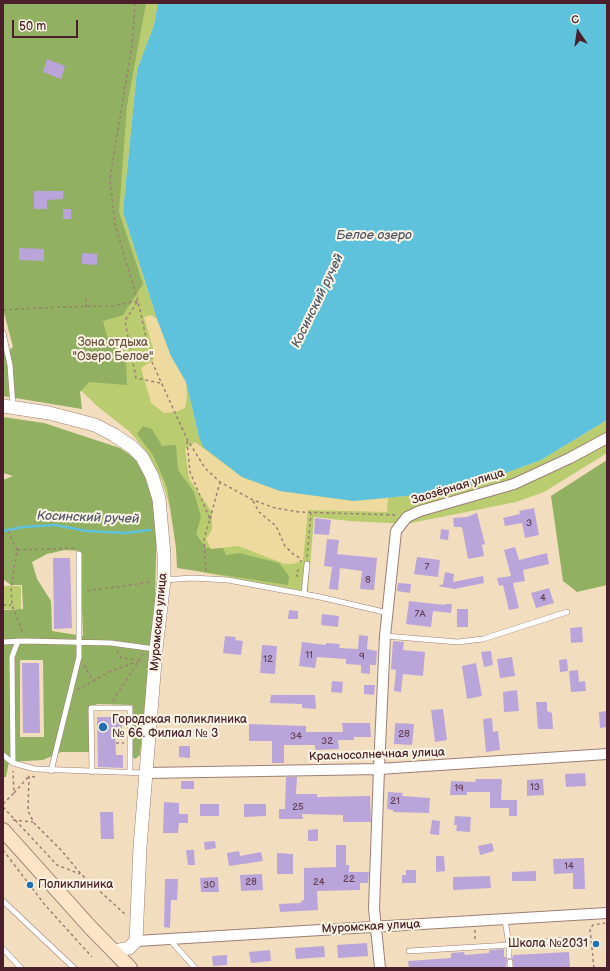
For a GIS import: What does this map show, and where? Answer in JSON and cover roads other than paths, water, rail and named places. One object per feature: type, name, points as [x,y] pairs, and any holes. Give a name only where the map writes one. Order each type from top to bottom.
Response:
[{"type":"main road","points":[[3,830],[130,968]]},
{"type":"street","name":"Муромская улица","points":[[8,406],[49,413],[95,425],[127,444],[142,457],[152,476],[159,499],[164,555],[164,580],[152,648],[147,773],[140,847],[136,941],[129,948],[114,951]]},
{"type":"street","name":"Заозёрная улица","points":[[380,968],[374,908],[379,769],[385,636],[396,531],[407,517],[420,511],[514,484],[570,458],[607,438]]},
{"type":"street","name":"Красносолнечная улица","points":[[147,773],[379,769],[607,754]]},
{"type":"street","name":"Муромская улица","points":[[136,941],[377,926],[505,920],[607,912]]},
{"type":"lane","points":[[3,333],[10,365],[8,406]]},
{"type":"lane","points":[[50,771],[72,691],[79,657],[78,554]]},
{"type":"lane","points":[[304,594],[307,564]]},
{"type":"lane","points":[[164,580],[206,578],[228,580],[304,594],[388,613]]},
{"type":"lane","points":[[385,636],[458,642],[483,639],[567,612]]},
{"type":"lane","points":[[13,763],[12,658],[18,641]]},
{"type":"lane","points":[[3,642],[25,641],[112,643],[152,648]]},
{"type":"lane","points":[[92,772],[91,708],[130,708],[130,773]]},
{"type":"lane","points":[[3,755],[13,763],[34,769],[50,771],[147,773]]},
{"type":"lane","points":[[3,901],[74,968]]},
{"type":"lane","points":[[505,920],[510,962]]},
{"type":"lane","points":[[170,940],[195,968]]},
{"type":"lane","points":[[409,951],[567,940]]},
{"type":"lane","points":[[3,949],[6,954],[21,968]]},
{"type":"water","name":"Белое озеро","points":[[158,3],[607,3],[607,420],[541,460],[484,481],[436,493],[354,501],[280,491],[242,477],[203,447],[199,437],[186,382],[171,356],[157,319],[123,212],[137,70],[154,25]]},
{"type":"waterway","name":"Косинский ручей","points":[[3,531],[23,527],[55,525],[87,531],[126,533],[150,530]]},
{"type":"place","name":"Городская поликлиника № 66. Филиал № 3","points":[[103,727]]},
{"type":"place","name":"Поликлиника","points":[[30,885]]},
{"type":"place","name":"Школа №2031","points":[[596,944]]},
{"type":"park label","name":"Зона отдыха \"Озеро Белое\"","points":[[113,350]]}]
